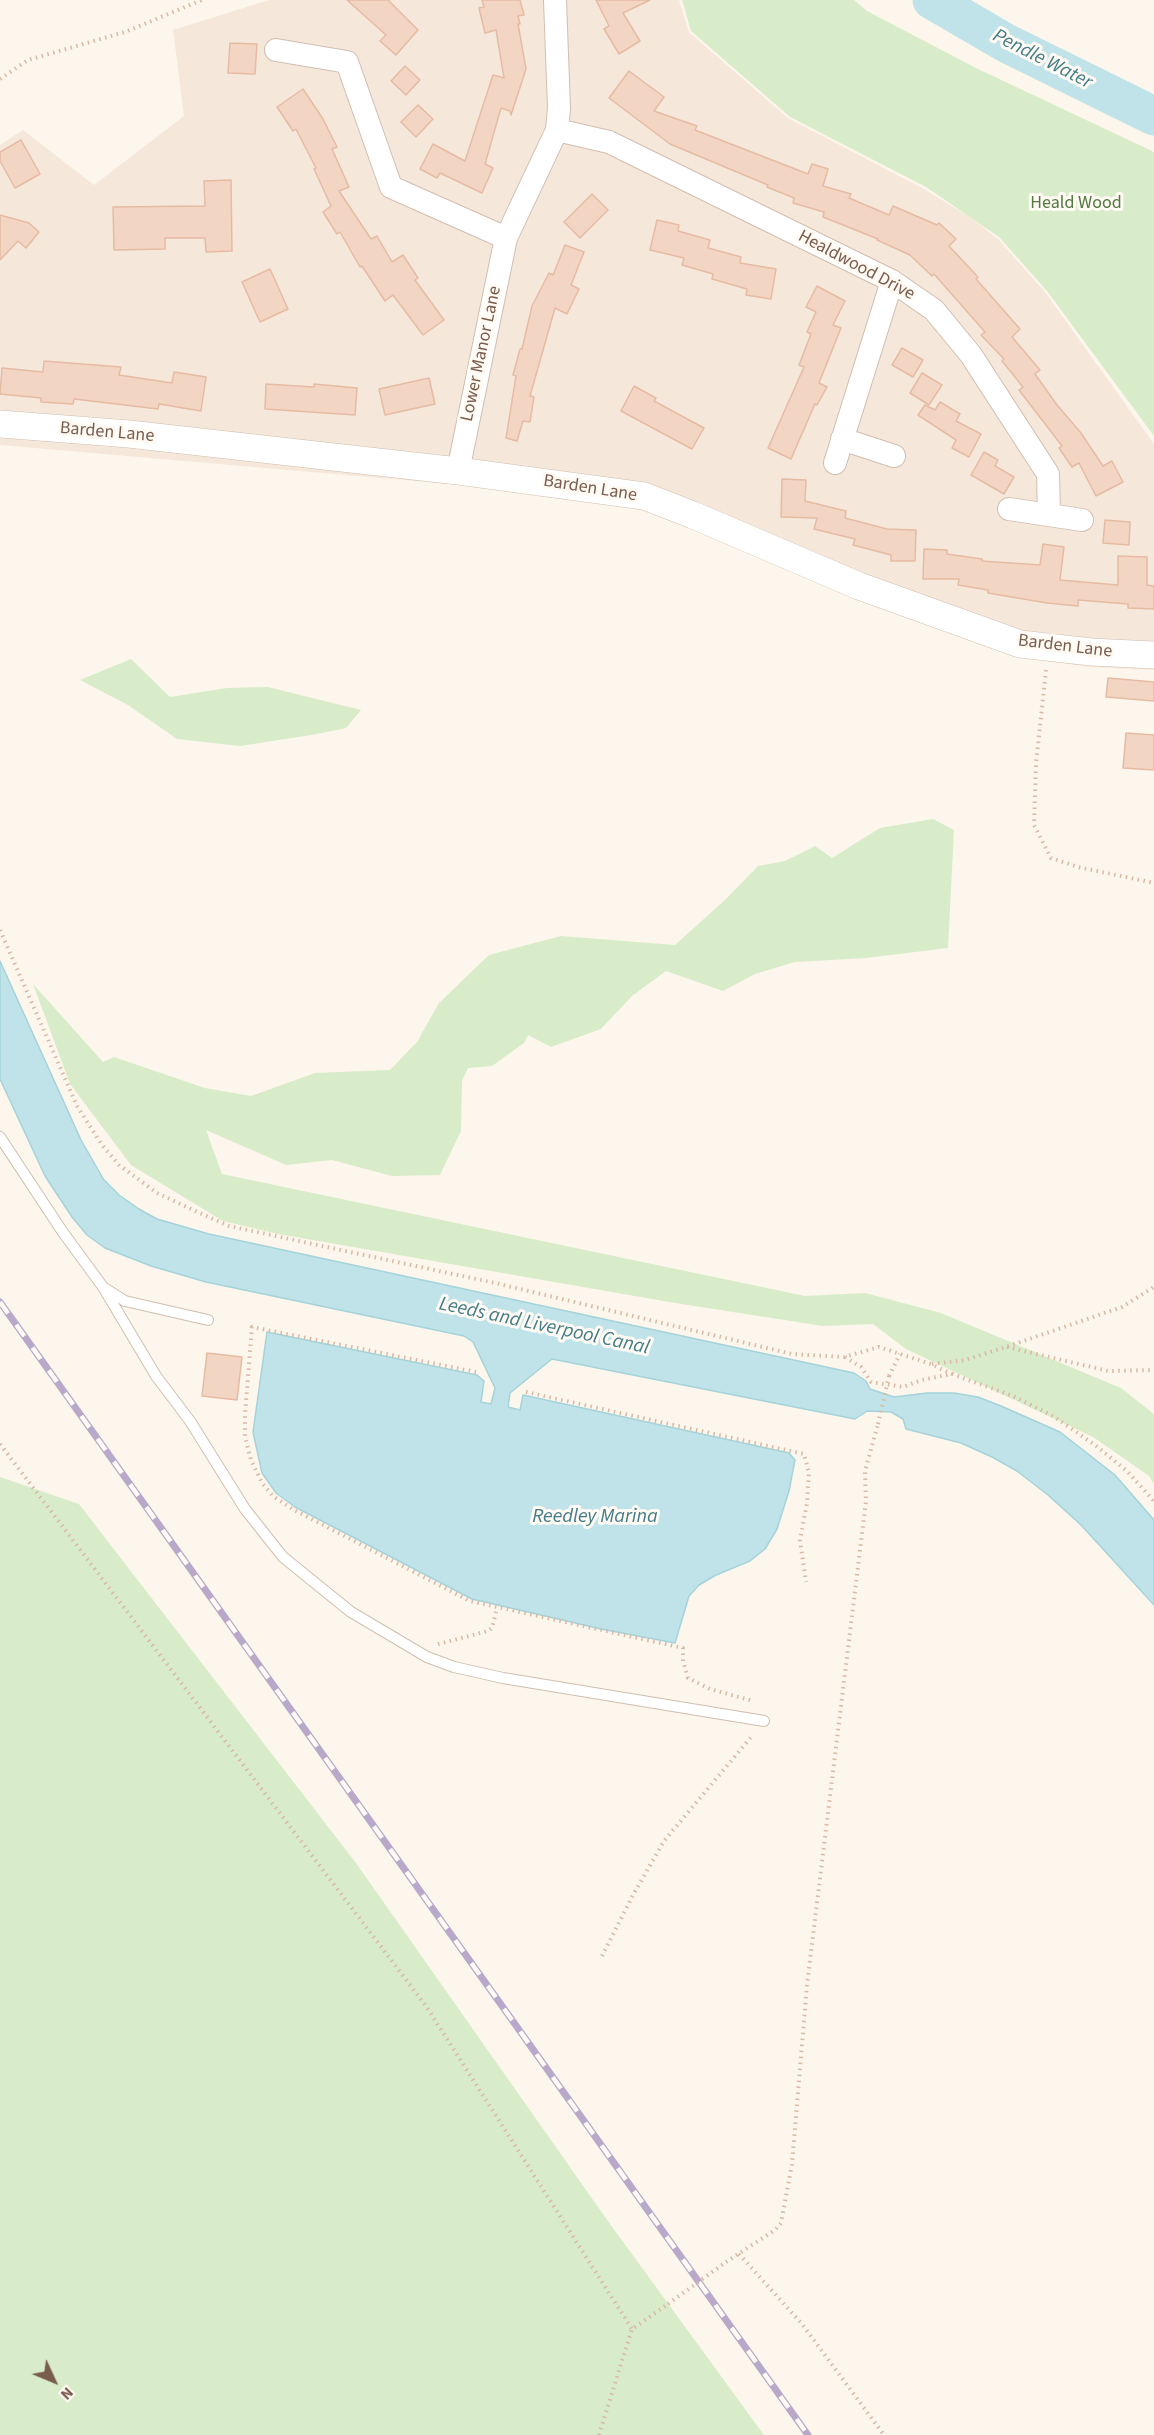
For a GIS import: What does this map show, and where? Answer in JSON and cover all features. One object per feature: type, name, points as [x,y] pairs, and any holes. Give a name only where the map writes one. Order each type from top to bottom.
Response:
[{"type":"street","name":"Lower Manor Lane","points":[[458,471],[506,238],[557,130],[559,108],[555,0]]},
{"type":"street","points":[[276,50],[347,62],[391,187],[506,238]]},
{"type":"street","name":"Healdwood Drive","points":[[557,130],[609,142],[892,281],[934,310],[971,355],[1048,474],[1049,515]]},
{"type":"street","points":[[835,463],[892,281]]},
{"type":"street","name":"Barden Lane","points":[[0,424],[141,435],[458,471],[644,496],[859,586],[1020,644],[1154,655]]},
{"type":"street","points":[[842,439],[894,456]]},
{"type":"street","points":[[1009,509],[1082,520]]},
{"type":"lane","points":[[0,1137],[75,1251],[103,1287],[156,1376],[190,1421],[245,1509],[283,1557],[351,1612],[427,1657],[454,1667],[503,1678],[764,1721]]},
{"type":"lane","points":[[103,1287],[125,1301],[208,1320]]},
{"type":"path","points":[[0,79],[28,60],[125,32],[202,0]]},
{"type":"path","points":[[1049,647],[1036,764],[1034,825],[1051,858],[1078,867],[1154,884]]},
{"type":"path","points":[[0,930],[77,1106],[102,1145],[119,1165],[157,1193],[229,1226],[495,1283],[792,1354],[844,1357],[879,1347],[931,1364],[1013,1396],[1053,1416],[1127,1471],[1154,1501]]},
{"type":"path","points":[[931,1364],[965,1360],[1122,1307],[1154,1287]]},
{"type":"path","points":[[476,1372],[252,1327],[245,1437],[262,1483],[273,1496],[294,1510],[470,1601],[683,1648],[683,1661],[688,1678],[710,1689],[760,1703]]},
{"type":"path","points":[[1006,1347],[1108,1371],[1154,1370]]},
{"type":"path","points":[[599,2435],[632,2329],[726,2262],[776,2230],[781,2223],[792,2164],[807,1985],[866,1501],[864,1471],[889,1376],[900,1354]]},
{"type":"path","points":[[844,1357],[861,1367],[871,1382],[903,1387],[922,1380],[952,1374]]},
{"type":"path","points":[[526,1392],[804,1454],[809,1473],[807,1503],[800,1540],[806,1582]]},
{"type":"path","points":[[0,1444],[426,2006],[632,2329]]},
{"type":"path","points":[[414,1650],[488,1631],[492,1628],[497,1608]]},
{"type":"path","points":[[602,1956],[633,1894],[664,1841],[752,1736]]},
{"type":"path","points":[[739,2254],[802,2324],[884,2435]]},
{"type":"shaded area","points":[[269,0],[679,0],[689,32],[788,118],[924,189],[970,217],[998,239],[1045,292],[1154,444],[1154,670],[1090,667],[1018,657],[647,511],[519,490],[0,445],[0,145],[23,130],[94,185],[184,116],[173,30]]},
{"type":"green space","name":"Heald Wood","points":[[682,0],[854,0],[867,11],[976,68],[1154,152],[1154,436],[1047,291],[999,237],[926,187],[790,117],[691,31]]},
{"type":"green space","points":[[131,659],[170,697],[227,688],[268,687],[361,710],[346,728],[311,735],[240,746],[177,739],[128,705],[80,680]]},
{"type":"green space","points":[[933,819],[954,830],[948,948],[866,958],[795,962],[755,974],[723,991],[666,971],[632,996],[601,1029],[551,1047],[528,1035],[524,1043],[492,1066],[468,1068],[462,1081],[461,1131],[440,1175],[392,1176],[332,1160],[286,1165],[206,1130],[222,1174],[805,1296],[865,1293],[941,1313],[1121,1388],[1154,1414],[1154,1484],[1149,1476],[1093,1437],[906,1349],[873,1324],[823,1326],[675,1303],[278,1234],[223,1221],[131,1165],[70,1084],[33,984],[103,1062],[114,1057],[205,1088],[251,1096],[315,1073],[390,1070],[417,1042],[439,1003],[489,955],[561,936],[675,945],[726,899],[758,866],[785,861],[815,846],[832,858],[880,828]]},
{"type":"green space","points":[[0,1477],[79,1504],[356,1863],[610,2224],[764,2435],[0,2435]]},
{"type":"water","points":[[0,961],[81,1140],[104,1180],[119,1195],[139,1209],[157,1219],[209,1234],[854,1373],[866,1381],[870,1389],[894,1397],[954,1393],[978,1397],[1060,1432],[1115,1475],[1154,1520],[1154,1605],[1081,1525],[1017,1471],[961,1443],[906,1429],[903,1419],[891,1412],[867,1411],[855,1419],[552,1359],[510,1393],[508,1407],[520,1410],[523,1395],[789,1453],[795,1460],[789,1491],[777,1529],[765,1549],[750,1561],[716,1575],[699,1585],[689,1596],[675,1643],[601,1629],[472,1599],[295,1507],[276,1493],[262,1473],[253,1432],[267,1332],[477,1375],[484,1381],[481,1402],[491,1404],[495,1388],[473,1342],[464,1336],[206,1282],[151,1266],[105,1248],[87,1235],[45,1176],[0,1079]]},
{"type":"building","points":[[347,0],[388,0],[418,30],[396,55],[380,41],[386,35]]},
{"type":"building","points":[[482,0],[520,0],[524,15],[518,16],[520,24],[518,24],[526,69],[511,115],[510,111],[501,108],[485,164],[493,168],[482,193],[440,173],[437,178],[420,169],[433,144],[465,161],[493,75],[504,78],[496,30],[485,33],[479,8],[484,7]]},
{"type":"building","points":[[596,0],[650,0],[623,13],[640,41],[619,54],[604,29],[609,26]]},
{"type":"building","points":[[230,43],[257,44],[255,74],[228,73]]},
{"type":"building","points":[[405,66],[420,80],[406,95],[391,81]]},
{"type":"building","points":[[629,71],[664,97],[654,111],[697,126],[695,130],[808,174],[812,164],[828,169],[823,186],[851,194],[849,198],[889,215],[893,206],[937,225],[939,223],[956,239],[949,246],[978,277],[976,279],[1020,329],[1012,337],[1040,370],[1035,374],[1057,405],[1081,433],[1103,466],[1112,461],[1123,482],[1096,496],[1079,463],[1072,467],[1059,448],[1062,446],[1019,390],[1023,387],[1002,361],[1004,359],[981,335],[985,332],[934,274],[932,276],[910,255],[878,239],[823,217],[824,212],[793,203],[794,198],[767,187],[768,185],[670,144],[609,98]]},
{"type":"building","points":[[303,89],[323,119],[337,147],[332,149],[349,187],[339,191],[371,239],[377,236],[392,262],[403,255],[418,278],[415,280],[444,320],[423,335],[393,295],[385,301],[362,266],[360,267],[340,232],[337,234],[323,212],[331,206],[314,169],[316,168],[296,129],[293,131],[277,107]]},
{"type":"building","points":[[418,105],[433,119],[416,137],[401,122]]},
{"type":"building","points":[[21,140],[40,174],[15,188],[0,161],[0,152]]},
{"type":"building","points":[[231,180],[232,251],[206,252],[205,238],[165,238],[165,249],[114,250],[113,207],[205,206],[204,181]]},
{"type":"building","points":[[592,194],[608,210],[580,238],[564,222]]},
{"type":"building","points":[[0,215],[29,223],[39,232],[26,248],[18,241],[0,260]]},
{"type":"building","points":[[657,220],[679,225],[678,231],[710,240],[708,248],[741,257],[740,263],[776,269],[771,299],[746,295],[747,289],[712,279],[713,274],[682,265],[684,258],[650,250]]},
{"type":"building","points":[[565,245],[584,252],[571,285],[579,289],[567,314],[555,308],[530,396],[534,397],[530,422],[523,421],[517,441],[506,438],[516,376],[513,375],[532,306],[549,273],[553,275]]},
{"type":"building","points":[[270,269],[288,309],[260,322],[242,282]]},
{"type":"building","points":[[817,286],[845,301],[833,325],[841,328],[819,383],[827,387],[817,405],[815,404],[791,459],[768,448],[804,367],[799,365],[811,334],[807,332],[816,312],[806,307]]},
{"type":"building","points":[[902,348],[923,360],[913,377],[892,365]]},
{"type":"building","points":[[44,361],[121,367],[119,375],[172,383],[174,372],[206,377],[201,411],[159,404],[158,409],[74,399],[73,404],[41,402],[41,398],[0,394],[2,368],[43,372]]},
{"type":"building","points":[[922,373],[942,385],[929,405],[910,393]]},
{"type":"building","points":[[429,378],[435,404],[385,415],[379,389]]},
{"type":"building","points":[[266,384],[314,387],[314,384],[357,388],[355,415],[265,409]]},
{"type":"building","points":[[634,386],[656,398],[654,401],[704,428],[692,449],[621,411]]},
{"type":"building","points":[[940,402],[960,414],[956,421],[981,434],[969,457],[952,448],[956,440],[918,415],[925,405],[935,410]]},
{"type":"building","points":[[984,452],[998,460],[995,466],[1014,477],[1004,494],[971,475]]},
{"type":"building","points":[[782,479],[806,480],[805,501],[846,511],[845,518],[887,529],[916,530],[915,561],[891,561],[891,555],[853,545],[855,539],[814,529],[817,518],[781,517]]},
{"type":"building","points":[[1105,520],[1130,522],[1129,545],[1103,543]]},
{"type":"building","points":[[1043,544],[1064,547],[1060,580],[1118,585],[1118,556],[1147,557],[1147,585],[1154,586],[1154,609],[1128,608],[1128,604],[1078,600],[1078,606],[1047,603],[988,593],[988,590],[958,585],[959,579],[923,579],[924,549],[947,550],[947,554],[982,559],[982,561],[1040,565]]},
{"type":"building","points":[[1108,678],[1154,682],[1154,701],[1106,697]]},
{"type":"building","points":[[1126,733],[1154,735],[1154,770],[1123,768]]},
{"type":"building","points":[[207,1353],[242,1357],[237,1400],[202,1396]]},
{"type":"waterway","name":"Pendle Water","points":[[932,0],[1006,43],[1154,116]]},
{"type":"railway","points":[[0,1302],[808,2435]]},
{"type":"water label","name":"Leeds and Liverpool Canal","points":[[544,1327]]},
{"type":"water label","name":"Reedley Marina","points":[[595,1518]]}]
